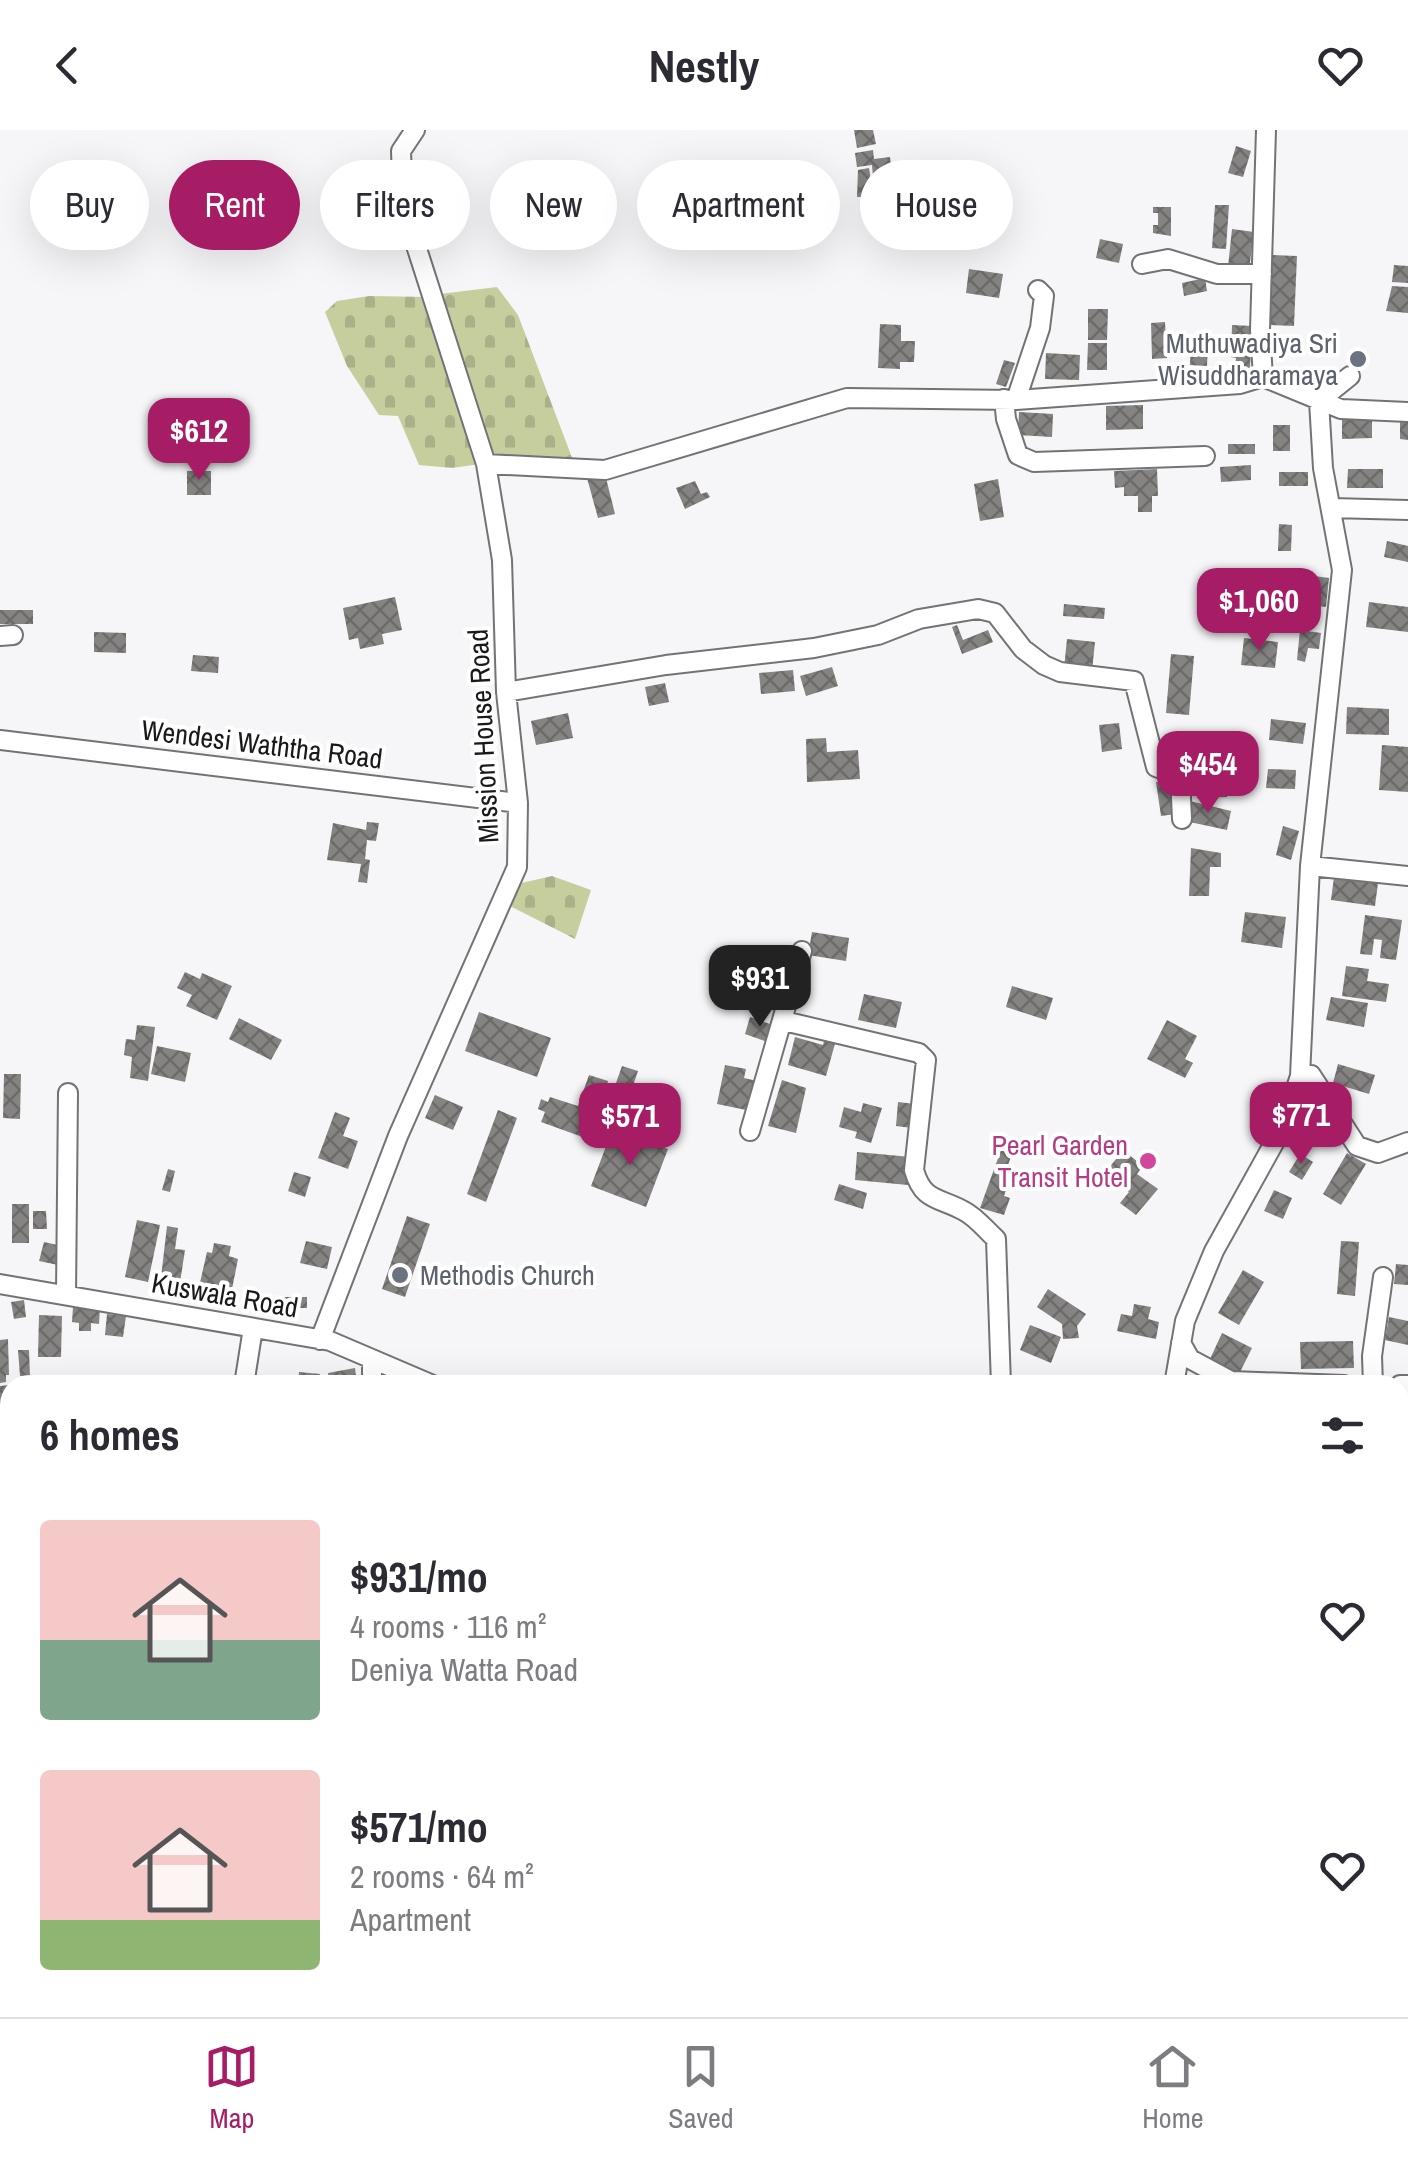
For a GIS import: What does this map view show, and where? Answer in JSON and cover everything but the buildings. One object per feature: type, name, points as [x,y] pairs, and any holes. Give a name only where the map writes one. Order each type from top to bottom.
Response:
[{"type":"street","name":"Mission House Road","points":[[320,1340],[398,1136],[517,866],[518,803],[506,692],[502,560],[486,464],[403,205],[397,130]]},
{"type":"street","points":[[400,157],[416,130]]},
{"type":"street","points":[[1263,377],[1266,130]]},
{"type":"street","points":[[1142,264],[1168,258],[1217,274],[1262,274]]},
{"type":"street","points":[[1038,290],[1044,296],[1040,328],[1006,418],[1018,455],[1034,462],[1205,456]]},
{"type":"street","points":[[1319,400],[1350,376]]},
{"type":"street","points":[[486,464],[605,470],[847,398],[1010,400],[1240,384],[1263,377],[1341,409],[1408,412]]},
{"type":"street","points":[[1176,1375],[1184,1321],[1214,1252],[1284,1125],[1300,1076],[1310,866],[1342,570],[1322,468],[1319,400]]},
{"type":"street","points":[[1332,508],[1408,510]]},
{"type":"street","points":[[506,692],[666,665],[814,648],[878,636],[919,619],[978,609],[994,613],[1023,649],[1044,665],[1060,672],[1134,681],[1156,767],[1180,776],[1182,818]]},
{"type":"street","name":"Wendesi Waththa Road","points":[[0,740],[518,803]]},
{"type":"street","points":[[1310,866],[1408,876]]},
{"type":"street","points":[[750,1130],[802,951]]},
{"type":"street","points":[[784,1021],[919,1053],[926,1060],[914,1170],[919,1187],[931,1198],[967,1212],[996,1240],[1002,1375]]},
{"type":"street","points":[[1300,1076],[1312,1076],[1356,1146],[1378,1153],[1408,1142]]},
{"type":"street","points":[[66,1294],[68,1094]]},
{"type":"street","points":[[1373,1375],[1383,1277]]},
{"type":"street","name":"Kuswala Road","points":[[0,1284],[320,1340],[409,1375]]},
{"type":"street","points":[[246,1375],[253,1328]]},
{"type":"street","points":[[1181,1343],[1190,1359],[1220,1375]]},
{"type":"street","points":[[372,1360],[372,1375]]},
{"type":"green space","points":[[497,287],[518,315],[574,463],[493,457],[440,294]]},
{"type":"green space","points":[[369,296],[430,297],[480,464],[452,468],[419,465],[398,416],[379,415],[347,366],[325,312],[337,301]]},
{"type":"green space","points":[[552,876],[591,890],[575,939],[508,905],[517,884]]},
{"type":"place","name":"Muthuwadiya Sri Wisuddharamaya","points":[[1358,359]]},
{"type":"place","name":"Pearl Garden Transit Hotel","points":[[1148,1161]]},
{"type":"place","name":"Methodis Church","points":[[400,1275]]}]
